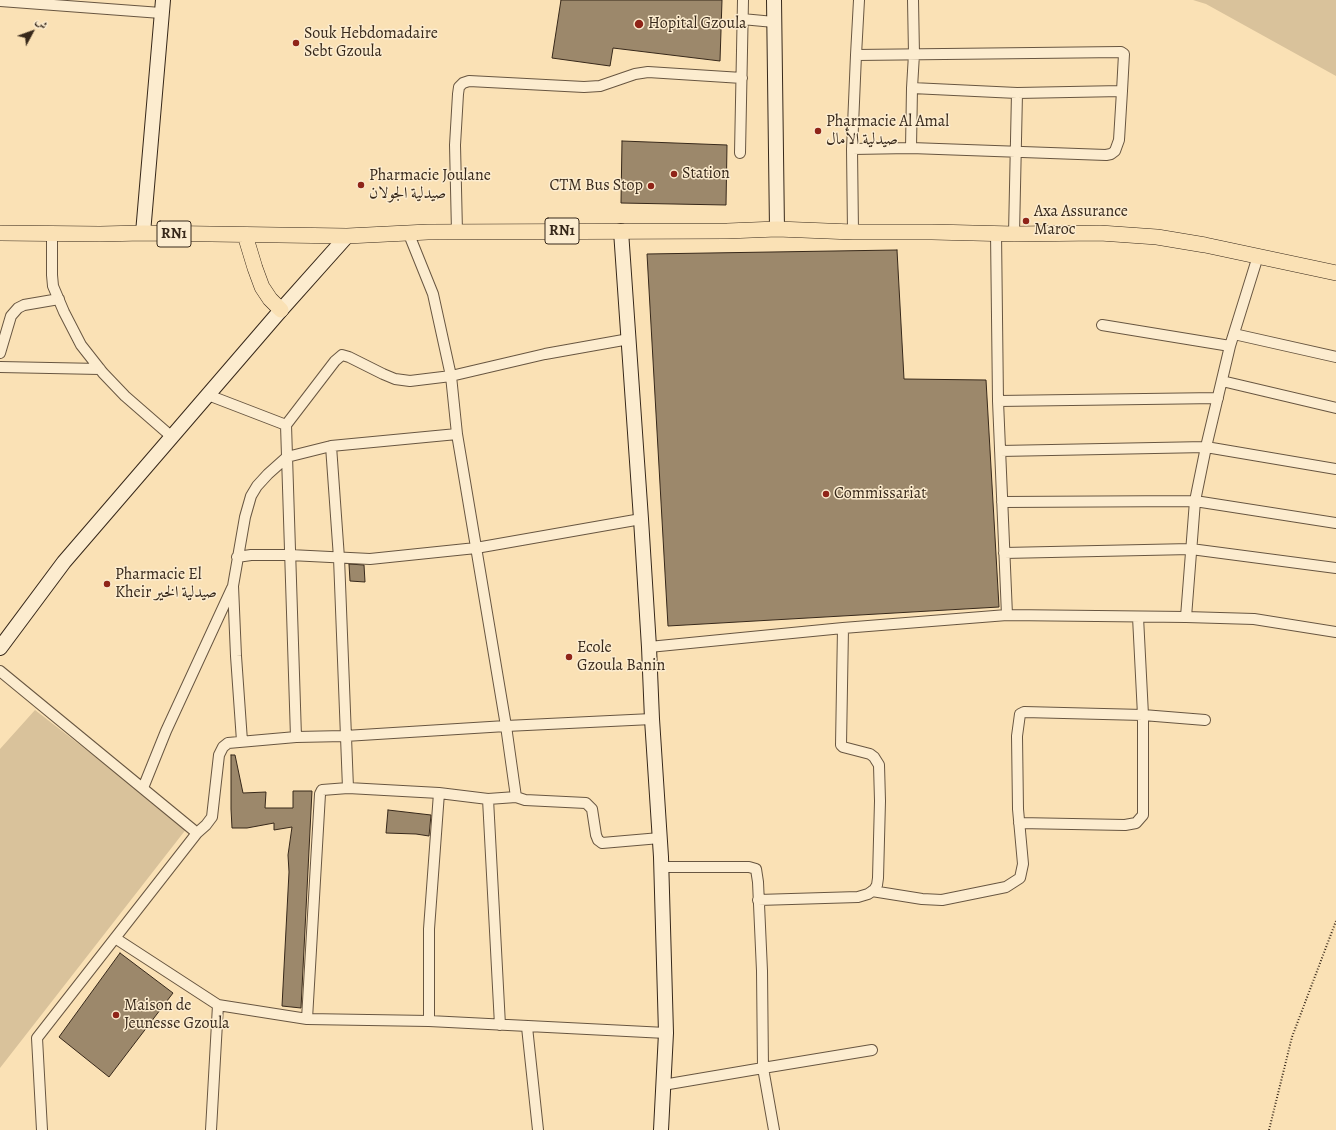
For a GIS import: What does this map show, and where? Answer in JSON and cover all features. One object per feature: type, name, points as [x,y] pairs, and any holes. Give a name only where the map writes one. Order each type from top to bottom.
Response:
[{"type":"main road","name":"RN1","points":[[0,233],[143,233],[347,236],[408,232],[777,229],[853,232],[1014,234],[1100,233],[1157,237],[1205,245],[1336,273]]},
{"type":"main road","points":[[245,234],[262,287],[270,299],[281,310]]},
{"type":"street","points":[[740,153],[743,0]]},
{"type":"street","points":[[774,0],[777,229]]},
{"type":"street","points":[[853,232],[852,149],[859,0]]},
{"type":"street","points":[[911,148],[914,54],[913,0]]},
{"type":"street","points":[[0,1],[162,6],[143,233]]},
{"type":"street","points":[[742,19],[774,22]]},
{"type":"street","points":[[852,149],[911,148],[1111,154],[1115,151],[1119,140],[1124,54],[1119,51],[856,55]]},
{"type":"street","points":[[457,232],[455,146],[458,94],[459,87],[463,83],[469,80],[584,87],[600,86],[635,74],[648,72],[742,78]]},
{"type":"street","points":[[912,88],[1017,93],[1122,91]]},
{"type":"street","points":[[1014,234],[1017,93]]},
{"type":"street","points":[[621,231],[641,519],[660,838],[666,1033],[661,1130]]},
{"type":"street","points":[[408,232],[433,294],[451,376],[457,434],[506,726],[516,797]]},
{"type":"street","points":[[52,233],[52,275],[54,286],[64,312],[81,345],[100,370],[124,396],[172,437]]},
{"type":"street","points":[[996,233],[998,402],[1007,615]]},
{"type":"street","points":[[0,648],[64,562],[281,310],[347,236]]},
{"type":"street","points":[[1186,617],[1195,501],[1230,346],[1258,256]]},
{"type":"street","points":[[0,353],[11,316],[18,308],[24,305],[59,299]]},
{"type":"street","points":[[1102,325],[1230,346]]},
{"type":"street","points":[[1234,334],[1336,357]]},
{"type":"street","points":[[296,737],[286,425],[335,360],[342,355],[349,356],[383,374],[395,379],[410,382],[451,376],[545,354],[629,339]]},
{"type":"street","points":[[0,367],[100,370]]},
{"type":"street","points":[[1222,381],[1336,408]]},
{"type":"street","points":[[208,395],[286,425]]},
{"type":"street","points":[[998,402],[1218,398]]},
{"type":"street","points":[[242,741],[233,586],[245,517],[251,496],[262,480],[287,457],[332,446],[457,434]]},
{"type":"street","points":[[332,446],[339,558],[348,788]]},
{"type":"street","points":[[1000,451],[1206,447],[1336,469]]},
{"type":"street","points":[[1002,502],[1195,501],[1336,523]]},
{"type":"street","points":[[237,557],[251,555],[290,555],[370,559],[476,548],[641,519]]},
{"type":"street","points":[[1004,553],[1191,549],[1336,568]]},
{"type":"street","points":[[142,788],[166,731],[233,586]]},
{"type":"street","points":[[649,647],[843,628],[1007,615],[1254,619],[1336,632]]},
{"type":"street","points":[[1019,823],[1125,825],[1136,823],[1143,815],[1143,715],[1138,617]]},
{"type":"street","points":[[758,900],[858,897],[868,894],[877,885],[880,801],[879,765],[870,754],[843,747],[841,744],[843,628]]},
{"type":"street","points":[[0,671],[197,833]]},
{"type":"street","points":[[872,891],[922,899],[942,900],[1006,887],[1020,878],[1023,864],[1019,823],[1016,736],[1020,714],[1024,712],[1143,715],[1205,720]]},
{"type":"street","points":[[42,1130],[37,1038],[197,833],[212,817],[218,755],[222,747],[228,742],[296,737],[345,736],[652,719]]},
{"type":"street","points":[[307,1019],[320,794],[324,789],[348,788],[439,793],[488,799],[516,797],[525,800],[586,803],[594,813],[597,838],[602,843],[660,838]]},
{"type":"street","points":[[429,1021],[429,929],[439,793]]},
{"type":"street","points":[[488,799],[500,1025]]},
{"type":"street","points":[[661,867],[739,867],[754,868],[757,872],[762,971],[764,1068],[774,1130]]},
{"type":"street","points":[[115,938],[218,1006],[307,1019],[429,1021],[666,1033]]},
{"type":"street","points":[[212,1130],[218,1006]]},
{"type":"street","points":[[527,1027],[538,1130]]},
{"type":"street","points":[[663,1085],[872,1050]]},
{"type":"path","points":[[1269,1130],[1292,1037],[1336,921]]},
{"type":"shaded area","points":[[1193,0],[1336,0],[1336,76],[1206,4]]},
{"type":"shaded area","points":[[35,710],[187,828],[0,1068],[0,749]]},
{"type":"building","name":"Hopital Gzoula","points":[[561,0],[722,0],[720,61],[613,48],[610,66],[552,58]]},
{"type":"building","name":"Station","points":[[622,141],[727,145],[726,205],[621,203]]},
{"type":"building","name":"Commissariat","points":[[897,250],[904,379],[986,380],[999,607],[668,626],[647,254]]},
{"type":"building","points":[[349,564],[364,565],[365,582],[350,581]]},
{"type":"building","points":[[231,755],[235,755],[243,793],[266,792],[265,808],[293,808],[293,791],[312,791],[301,1008],[282,1006],[289,872],[288,855],[292,827],[274,830],[274,823],[247,828],[232,828]]},
{"type":"building","points":[[388,810],[431,815],[429,836],[386,833]]},
{"type":"building","name":"Maison de Jeunesse Gzoula","points":[[120,953],[173,993],[109,1077],[59,1037]]},
{"type":"place","name":"Hopital Gzoula","points":[[639,24]]},
{"type":"place","name":"Souk Hebdomadaire Sebt Gzoula","points":[[296,43]]},
{"type":"place","name":"Pharmacie Al Amal صيدلية الأمال","points":[[818,131]]},
{"type":"place","name":"Station","points":[[674,174]]},
{"type":"place","name":"Pharmacie Joulane صيدلية الجولان","points":[[361,185]]},
{"type":"place","name":"CTM Bus Stop","points":[[651,186]]},
{"type":"place","name":"Axa Assurance Maroc","points":[[1026,221]]},
{"type":"place","name":"Commissariat","points":[[826,494]]},
{"type":"place","name":"Pharmacie El Kheir صيدلية الخير","points":[[107,584]]},
{"type":"place","name":"Ecole Gzoula Banin","points":[[569,657]]},
{"type":"place","name":"Maison de Jeunesse Gzoula","points":[[116,1015]]}]
